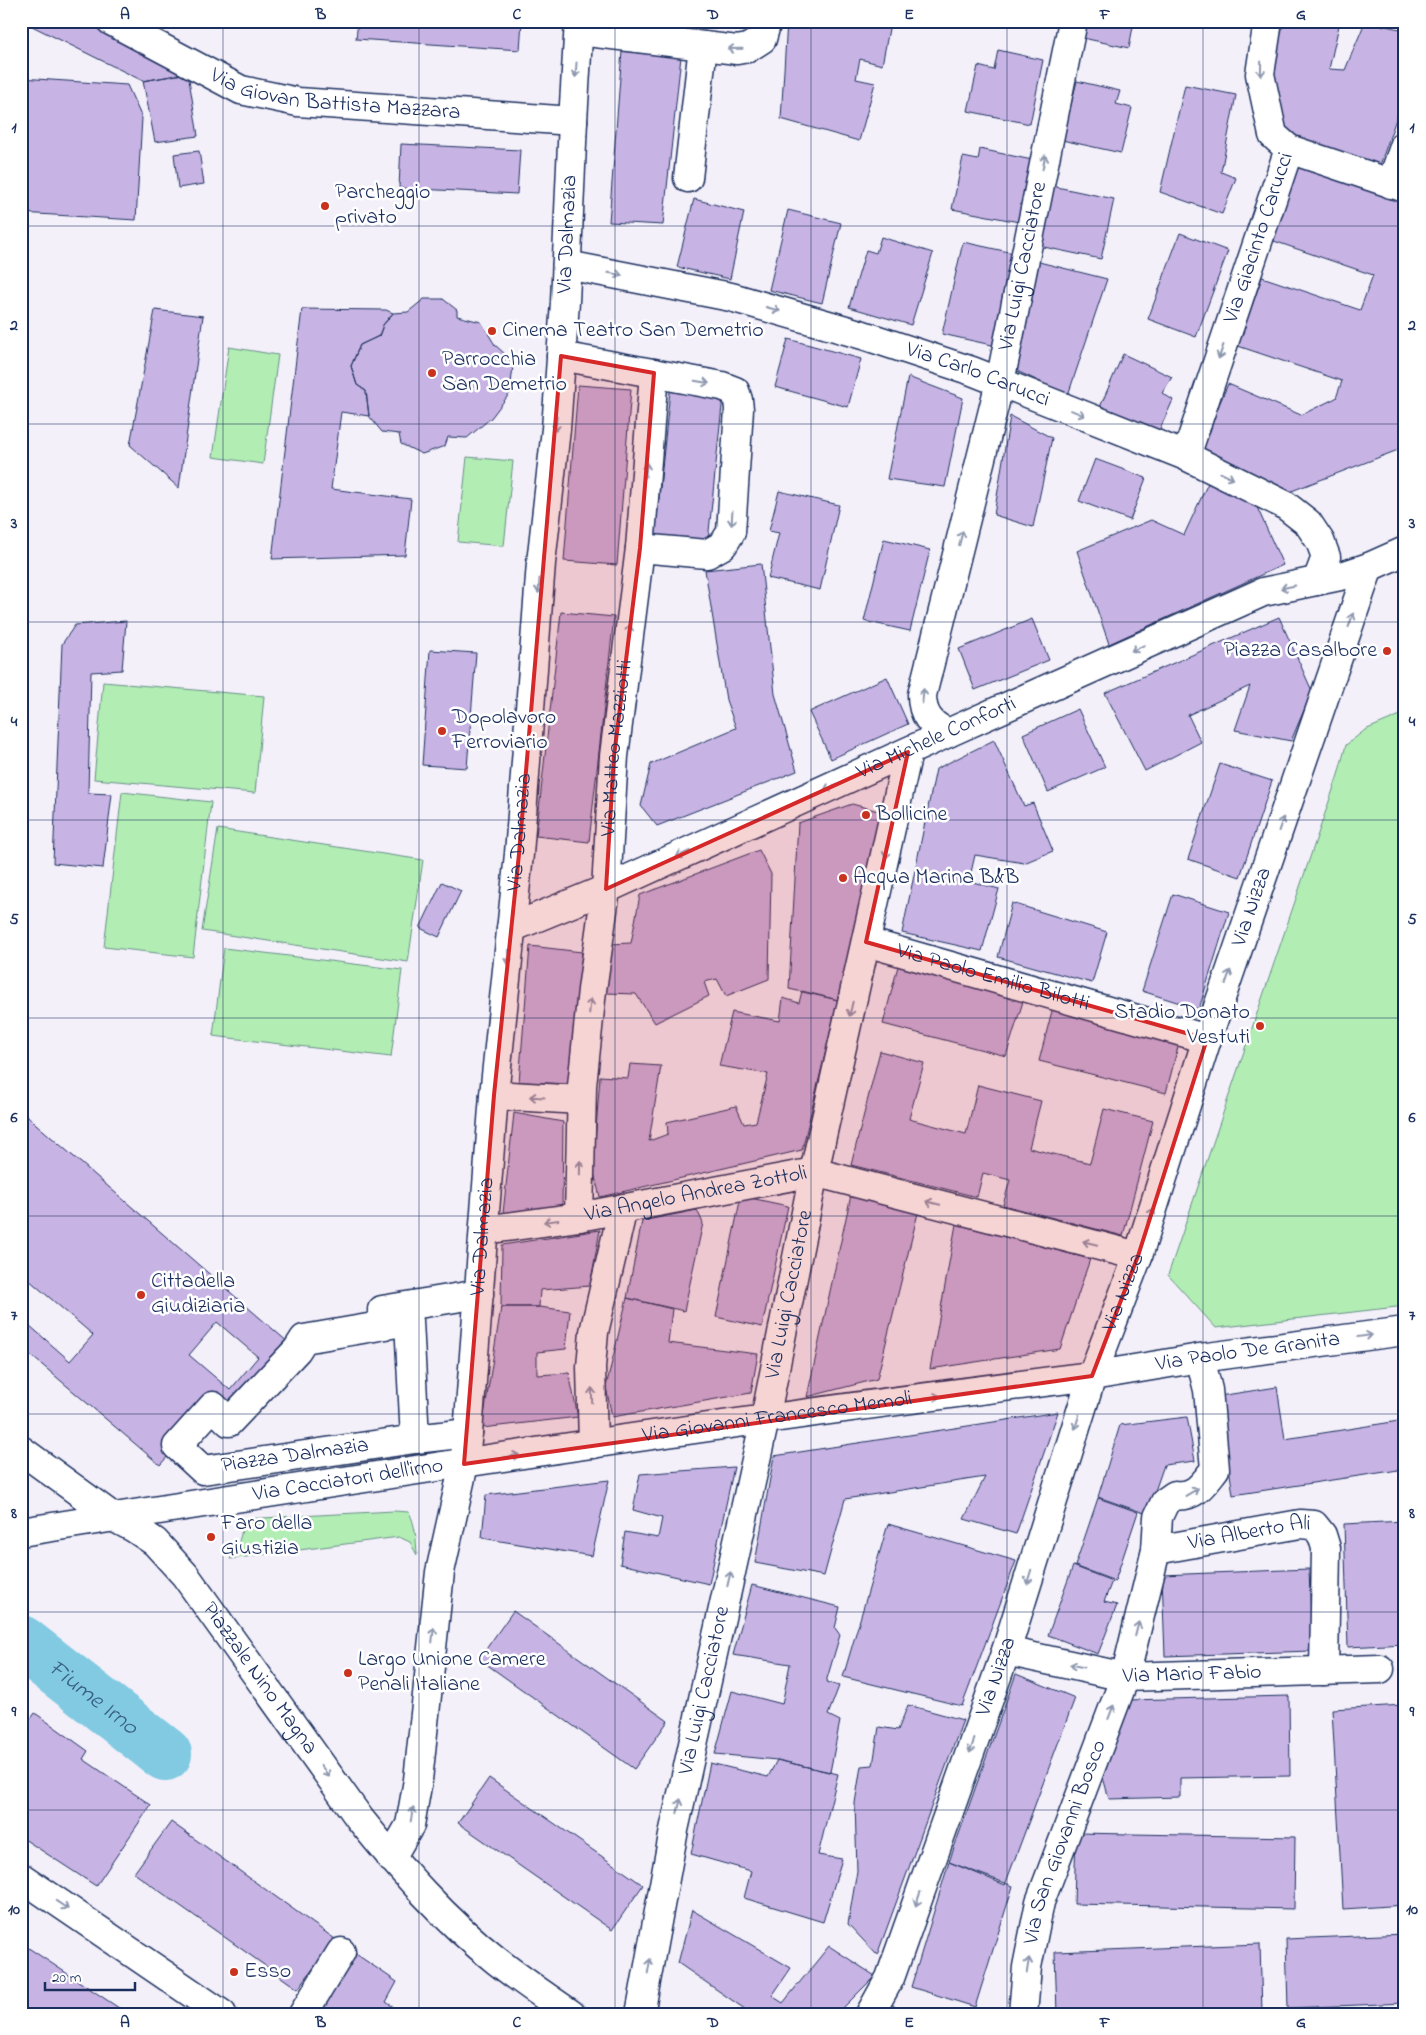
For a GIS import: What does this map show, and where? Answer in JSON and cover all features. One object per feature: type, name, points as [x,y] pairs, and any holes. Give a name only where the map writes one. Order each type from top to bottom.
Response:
[{"type":"street","name":"Via Giovan Battista Mazzara","points":[[111,21],[241,90],[298,102],[573,121]]},
{"type":"street","points":[[579,26],[727,49],[748,48],[762,40],[767,21]]},
{"type":"street","name":"Via Luigi Cacciatore","points":[[948,733],[938,728],[929,719],[922,708],[922,695],[1000,382],[1073,21]]},
{"type":"street","name":"Via Giacinto Carucci","points":[[1186,456],[1289,149],[1273,135],[1260,74],[1268,21]]},
{"type":"street","name":"Via Dalmazia","points":[[391,1858],[410,1825],[418,1780],[440,1572],[464,1464],[468,1433],[494,1095],[519,854],[541,563],[556,429],[567,265],[579,26]]},
{"type":"street","points":[[688,178],[703,46]]},
{"type":"street","points":[[1289,149],[1390,184],[1405,144]]},
{"type":"street","name":"Via Carlo Carucci","points":[[567,265],[731,297],[863,335],[1000,382],[1186,456],[1286,505],[1308,523],[1320,541],[1326,557],[1317,581]]},
{"type":"street","points":[[561,356],[722,386],[735,391],[738,409],[731,532],[723,545],[707,554],[640,548]]},
{"type":"street","name":"Via Matteo Mazziotti","points":[[579,1217],[581,1100],[592,990],[606,889],[614,756],[640,548],[654,374]]},
{"type":"street","name":"Via Michele Conforti","points":[[511,928],[606,889],[1263,592],[1345,575],[1405,551]]},
{"type":"street","name":"Via Nizza","points":[[870,2014],[890,1978],[1006,1651],[1092,1376],[1138,1256],[1207,1039],[1369,567]]},
{"type":"street","name":"Via Luigi Cacciatore","points":[[640,2014],[674,1830],[765,1419],[814,1172],[908,752]]},
{"type":"street","name":"Via Paolo Emilio Bilotti","points":[[866,942],[1207,1039]]},
{"type":"street","points":[[494,1095],[581,1100]]},
{"type":"street","name":"Via Angelo Andrea Zottoli","points":[[484,1230],[579,1217],[814,1172],[1138,1256]]},
{"type":"street","points":[[593,1444],[591,1367],[594,1332],[623,1208]]},
{"type":"street","points":[[284,1339],[298,1324],[479,1294]]},
{"type":"street","name":"Piazza Dalmazia","points":[[415,1439],[409,1321],[304,1339],[297,1350],[229,1422],[213,1406],[177,1446],[203,1470],[468,1433]]},
{"type":"street","name":"Via Paolo De Granita","points":[[1092,1376],[1200,1358],[1405,1331]]},
{"type":"street","name":"Via Alberto Ali","points":[[1125,1677],[1156,1550],[1158,1516],[1165,1502],[1175,1495],[1186,1496],[1200,1487],[1215,1470],[1208,1390],[1200,1358]]},
{"type":"street","name":"Via Giovanni Francesco Memoli","points":[[464,1464],[765,1419],[1092,1376]]},
{"type":"street","points":[[21,1532],[52,1518],[59,1509],[61,1500],[58,1488],[30,1456]]},
{"type":"street","name":"Piazzale Nino Magna","points":[[30,1456],[113,1517],[155,1542],[185,1575],[360,1819],[391,1858],[445,1914],[496,1960],[571,2014]]},
{"type":"street","name":"Via Cacciatori dell'irno","points":[[21,1532],[203,1502],[464,1464]]},
{"type":"street","name":"Via Cacciatori dell'irno","points":[[185,1575],[173,1550],[169,1536],[174,1522],[185,1510],[203,1502]]},
{"type":"street","name":"Via Alberto Ali","points":[[1156,1550],[1300,1524],[1314,1526],[1322,1535],[1326,1548],[1324,1671]]},
{"type":"street","name":"Via Mario Fabio","points":[[1006,1651],[1125,1677],[1380,1669]]},
{"type":"street","name":"Via San Giovanni Bosco","points":[[1023,2014],[1027,1967],[1040,1902],[1125,1677]]},
{"type":"street","points":[[21,1877],[222,2014]]},
{"type":"street","points":[[303,2014],[341,1952]]},
{"type":"highlighted area","points":[[561,356],[654,373],[640,548],[614,756],[606,889],[908,752],[866,942],[1207,1039],[1138,1256],[1092,1376],[464,1464],[494,1095],[519,854]]},
{"type":"green space","points":[[229,347],[278,355],[263,464],[213,457]]},
{"type":"green space","points":[[467,457],[513,461],[504,546],[458,542]]},
{"type":"green space","points":[[103,682],[264,696],[255,793],[94,779]]},
{"type":"green space","points":[[1405,713],[1405,1306],[1216,1328],[1168,1275],[1338,775],[1346,745],[1365,730]]},
{"type":"green space","points":[[122,792],[211,802],[193,957],[104,947]]},
{"type":"green space","points":[[218,829],[423,860],[408,962],[202,931]]},
{"type":"green space","points":[[224,948],[402,970],[391,1057],[213,1036]]},
{"type":"green space","points":[[394,1511],[409,1512],[416,1538],[417,1555],[410,1542],[399,1537],[230,1559],[240,1540],[243,1519]]},
{"type":"building","points":[[34,21],[101,21],[188,73],[143,81],[32,26]]},
{"type":"building","points":[[358,21],[522,21],[520,50],[356,39]]},
{"type":"building","points":[[787,21],[886,21],[886,27],[889,29],[882,65],[860,59],[856,79],[875,83],[859,141],[781,119]]},
{"type":"building","points":[[1086,21],[1134,21],[1129,48],[1083,38]]},
{"type":"building","points":[[1216,21],[1262,21],[1260,29]]},
{"type":"building","points":[[1273,21],[1340,21],[1329,69],[1345,70],[1365,22],[1405,30],[1405,93],[1379,168],[1288,142],[1264,69]]},
{"type":"building","points":[[623,38],[682,47],[663,225],[609,222]]},
{"type":"building","points":[[998,50],[1043,60],[1030,124],[968,111],[978,66],[994,70]]},
{"type":"building","points":[[188,73],[198,136],[155,142],[143,81]]},
{"type":"building","points":[[21,78],[127,85],[142,118],[136,220],[21,213]]},
{"type":"building","points":[[1077,81],[1120,91],[1116,104],[1132,108],[1121,153],[1062,140]]},
{"type":"building","points":[[1185,85],[1236,95],[1221,172],[1236,178],[1222,214],[1160,192]]},
{"type":"building","points":[[401,144],[520,150],[517,194],[399,188]]},
{"type":"building","points":[[980,149],[1032,160],[1019,222],[952,209],[963,157],[978,160]]},
{"type":"building","points":[[199,151],[204,184],[178,188],[174,154]]},
{"type":"building","points":[[1297,156],[1405,192],[1405,432],[1398,450],[1289,492],[1198,453],[1228,384],[1301,415],[1336,398],[1342,381],[1238,346],[1262,277],[1360,310],[1373,275],[1268,239]]},
{"type":"building","points":[[1052,186],[1114,199],[1101,259],[1039,246]]},
{"type":"building","points":[[694,199],[744,212],[730,279],[677,267]]},
{"type":"building","points":[[788,210],[841,223],[822,303],[769,290]]},
{"type":"building","points":[[1180,233],[1228,251],[1196,337],[1148,319]]},
{"type":"building","points":[[881,237],[933,253],[911,325],[849,307],[866,250],[876,253]]},
{"type":"building","points":[[963,242],[1018,254],[996,346],[942,334]]},
{"type":"building","points":[[1039,262],[1107,279],[1068,395],[1017,371]]},
{"type":"building","name":"Parrocchia San Demetrio","points":[[424,299],[443,299],[457,310],[457,316],[481,322],[495,345],[505,354],[513,366],[510,393],[491,418],[467,438],[448,437],[445,446],[422,454],[401,444],[399,434],[382,432],[369,416],[366,391],[357,385],[351,366],[360,345],[379,336],[383,325],[393,313],[408,312]]},
{"type":"building","points":[[302,309],[386,310],[393,313],[383,325],[379,336],[360,345],[351,366],[357,385],[366,391],[369,416],[341,412],[331,489],[411,499],[405,555],[272,559]]},
{"type":"building","points":[[155,310],[203,316],[179,488],[130,445]]},
{"type":"building","points":[[788,339],[861,359],[848,407],[775,387]]},
{"type":"building","points":[[1123,354],[1172,377],[1162,393],[1173,400],[1154,442],[1097,414]]},
{"type":"building","points":[[908,377],[963,398],[945,487],[887,479]]},
{"type":"building","points":[[578,385],[631,389],[617,565],[564,561]]},
{"type":"building","points":[[670,391],[723,396],[708,541],[655,536]]},
{"type":"building","points":[[1010,416],[1052,438],[1033,527],[994,515]]},
{"type":"building","points":[[1095,459],[1146,478],[1130,520],[1079,501]]},
{"type":"building","points":[[1208,483],[1256,505],[1283,565],[1109,644],[1077,551],[1151,520],[1184,535]]},
{"type":"building","points":[[779,491],[839,505],[820,590],[768,578],[779,533],[769,531]]},
{"type":"building","points":[[884,539],[930,550],[910,631],[864,621]]},
{"type":"building","points":[[761,564],[775,694],[797,771],[657,826],[641,806],[651,764],[736,728],[726,700],[705,570]]},
{"type":"building","points":[[561,612],[614,617],[589,842],[536,836]]},
{"type":"building","points":[[1279,617],[1312,691],[1291,741],[1235,730],[1250,686],[1188,715],[1201,742],[1145,771],[1105,693]]},
{"type":"building","points":[[1032,619],[1049,660],[975,690],[959,649]]},
{"type":"building","points":[[126,621],[122,670],[91,672],[88,793],[112,794],[103,868],[53,863],[62,644],[75,625]]},
{"type":"building","points":[[430,650],[476,653],[467,768],[422,765]]},
{"type":"building","points":[[887,677],[908,724],[831,759],[809,712]]},
{"type":"building","points":[[1078,709],[1105,767],[1048,792],[1023,734]]},
{"type":"building","points":[[994,740],[1024,806],[1033,803],[1053,851],[1024,863],[975,855],[969,881],[999,889],[982,951],[902,933],[936,769]]},
{"type":"building","points":[[1220,764],[1272,781],[1240,877],[1188,859]]},
{"type":"building","points":[[852,804],[882,812],[838,1000],[789,989],[798,823]]},
{"type":"building","points":[[759,850],[771,874],[769,979],[726,996],[717,979],[704,982],[709,996],[655,1023],[636,994],[605,993],[609,944],[631,943],[640,895]]},
{"type":"building","points":[[442,882],[461,891],[439,937],[420,928]]},
{"type":"building","points":[[1173,894],[1229,912],[1199,1009],[1142,991]]},
{"type":"building","points":[[1012,903],[1107,932],[1092,983],[998,957]]},
{"type":"building","points":[[530,946],[582,952],[571,1084],[519,1082]]},
{"type":"building","points":[[899,962],[1026,992],[1006,1056],[883,1024]]},
{"type":"building","points":[[802,991],[838,1000],[802,1150],[600,1197],[593,1169],[600,1076],[628,1078],[630,1064],[661,1066],[649,1141],[668,1134],[667,1122],[736,1106],[744,1124],[756,1122],[768,1074],[719,1066],[732,1012],[780,1021],[783,998],[799,1003]]},
{"type":"building","points":[[1053,1007],[1180,1039],[1166,1093],[1039,1061]]},
{"type":"building","points":[[880,1051],[924,1063],[909,1119],[966,1134],[978,1085],[1041,1101],[1029,1148],[1090,1163],[1104,1109],[1153,1121],[1123,1236],[1003,1205],[1010,1180],[983,1173],[977,1197],[851,1165]]},
{"type":"building","name":"Cittadella Giudiziaria","points":[[21,1111],[297,1350],[229,1422],[213,1406],[160,1465],[21,1347],[21,1318],[70,1361],[93,1335],[21,1273]],"holes":[[[217,1322],[258,1357],[230,1390],[189,1355]]]},
{"type":"building","points":[[514,1113],[563,1122],[562,1210],[503,1213]]},
{"type":"building","points":[[851,1195],[918,1213],[877,1379],[807,1397]]},
{"type":"building","points":[[741,1196],[788,1206],[762,1327],[716,1317]]},
{"type":"building","points":[[697,1210],[703,1223],[684,1311],[627,1298],[642,1221]]},
{"type":"building","points":[[956,1224],[1090,1259],[1060,1349],[930,1369]]},
{"type":"building","points":[[600,1230],[590,1286],[540,1290],[539,1307],[501,1307],[502,1245]]},
{"type":"building","points":[[627,1298],[672,1309],[668,1343],[758,1354],[751,1393],[612,1417],[606,1387]]},
{"type":"building","points":[[501,1307],[539,1307],[570,1311],[566,1349],[537,1352],[537,1375],[569,1373],[578,1417],[482,1428]]},
{"type":"building","points":[[1277,1387],[1285,1439],[1405,1420],[1405,1469],[1233,1495],[1219,1396]]},
{"type":"building","points":[[1058,1412],[1016,1534],[964,1519],[985,1477],[845,1499],[824,1576],[755,1563],[774,1456]]},
{"type":"building","points":[[1187,1417],[1195,1461],[1164,1465],[1147,1514],[1098,1497],[1120,1425]]},
{"type":"building","points":[[734,1467],[709,1584],[620,1564],[625,1532],[658,1538],[662,1518],[633,1510],[640,1474]]},
{"type":"building","points":[[609,1480],[592,1556],[482,1538],[486,1495]]},
{"type":"building","points":[[1098,1498],[1138,1512],[1115,1581],[1075,1566]]},
{"type":"building","points":[[1405,1521],[1405,1644],[1348,1647],[1344,1524]]},
{"type":"building","points":[[888,1524],[1016,1561],[962,1706],[843,1677]]},
{"type":"building","points":[[1073,1566],[1112,1581],[1104,1602],[1117,1605],[1098,1654],[1048,1635]]},
{"type":"building","points":[[1309,1569],[1312,1651],[1165,1656],[1162,1575]]},
{"type":"building","points":[[752,1585],[840,1607],[835,1628],[840,1635],[826,1682],[839,1686],[828,1715],[840,1721],[830,1772],[777,1760],[715,1754],[732,1691],[782,1704],[790,1664],[733,1655]]},
{"type":"building","points":[[513,1611],[668,1721],[634,1769],[479,1659]]},
{"type":"building","points":[[1016,1674],[1075,1698],[1005,1885],[949,1862]]},
{"type":"building","points":[[1289,1696],[1290,1776],[1180,1778],[1180,1797],[1109,1799],[1101,1770],[1128,1700]]},
{"type":"building","points":[[908,1705],[963,1720],[877,1955],[848,1924],[857,1871],[855,1803],[861,1766],[873,1765],[879,1727],[898,1730]]},
{"type":"building","points":[[1405,1705],[1405,1905],[1343,1909],[1332,1709]]},
{"type":"building","points":[[35,1713],[88,1751],[83,1759],[151,1805],[96,1886],[21,1837],[21,1733]]},
{"type":"building","points":[[777,1760],[838,1774],[818,1855],[842,1859],[823,1922],[744,1898],[751,1871],[691,1854],[710,1763],[768,1777]]},
{"type":"building","points":[[489,1778],[643,1885],[612,1930],[458,1823]]},
{"type":"building","points":[[171,1822],[335,1939],[298,1989],[134,1873]]},
{"type":"building","points":[[1076,1833],[1295,1837],[1294,1909],[1074,1904]]},
{"type":"building","points":[[949,1862],[1013,1886],[975,2007],[911,1987]]},
{"type":"building","points":[[692,1910],[791,1968],[772,1996],[783,2003],[829,1946],[875,1976],[837,2014],[752,2014],[678,1963]]},
{"type":"building","points":[[1405,1934],[1405,2003],[1288,2008],[1286,1939]]},
{"type":"building","points":[[21,1943],[128,2014],[21,2014]]},
{"type":"building","points":[[1260,1944],[1262,2012],[1057,2014],[1055,1952]]},
{"type":"building","points":[[353,1952],[397,1982],[386,2002],[404,2014],[312,2014]]},
{"type":"building","points":[[891,2003],[903,2014],[887,2014]]},
{"type":"waterway","name":"Fiume Irno","points":[[21,1642],[165,1754]]},
{"type":"place","name":"Parcheggio privato","points":[[325,206]]},
{"type":"place","name":"Cinema Teatro San Demetrio","points":[[492,331]]},
{"type":"place","name":"Parrocchia San Demetrio","points":[[432,373]]},
{"type":"place","name":"Piazza Casalbore","points":[[1387,651]]},
{"type":"place","name":"Dopolavoro Ferroviario","points":[[442,731]]},
{"type":"place","name":"Bollicine","points":[[866,815]]},
{"type":"place","name":"Acqua Marina B&B","points":[[843,878]]},
{"type":"place","name":"Stadio Donato Vestuti","points":[[1260,1026]]},
{"type":"place","name":"Cittadella Giudiziaria","points":[[141,1295]]},
{"type":"place","name":"Faro della Giustizia","points":[[211,1537]]},
{"type":"place","name":"Largo Unione Camere Penali Italiane","points":[[348,1673]]},
{"type":"place","name":"Esso","points":[[234,1972]]}]
